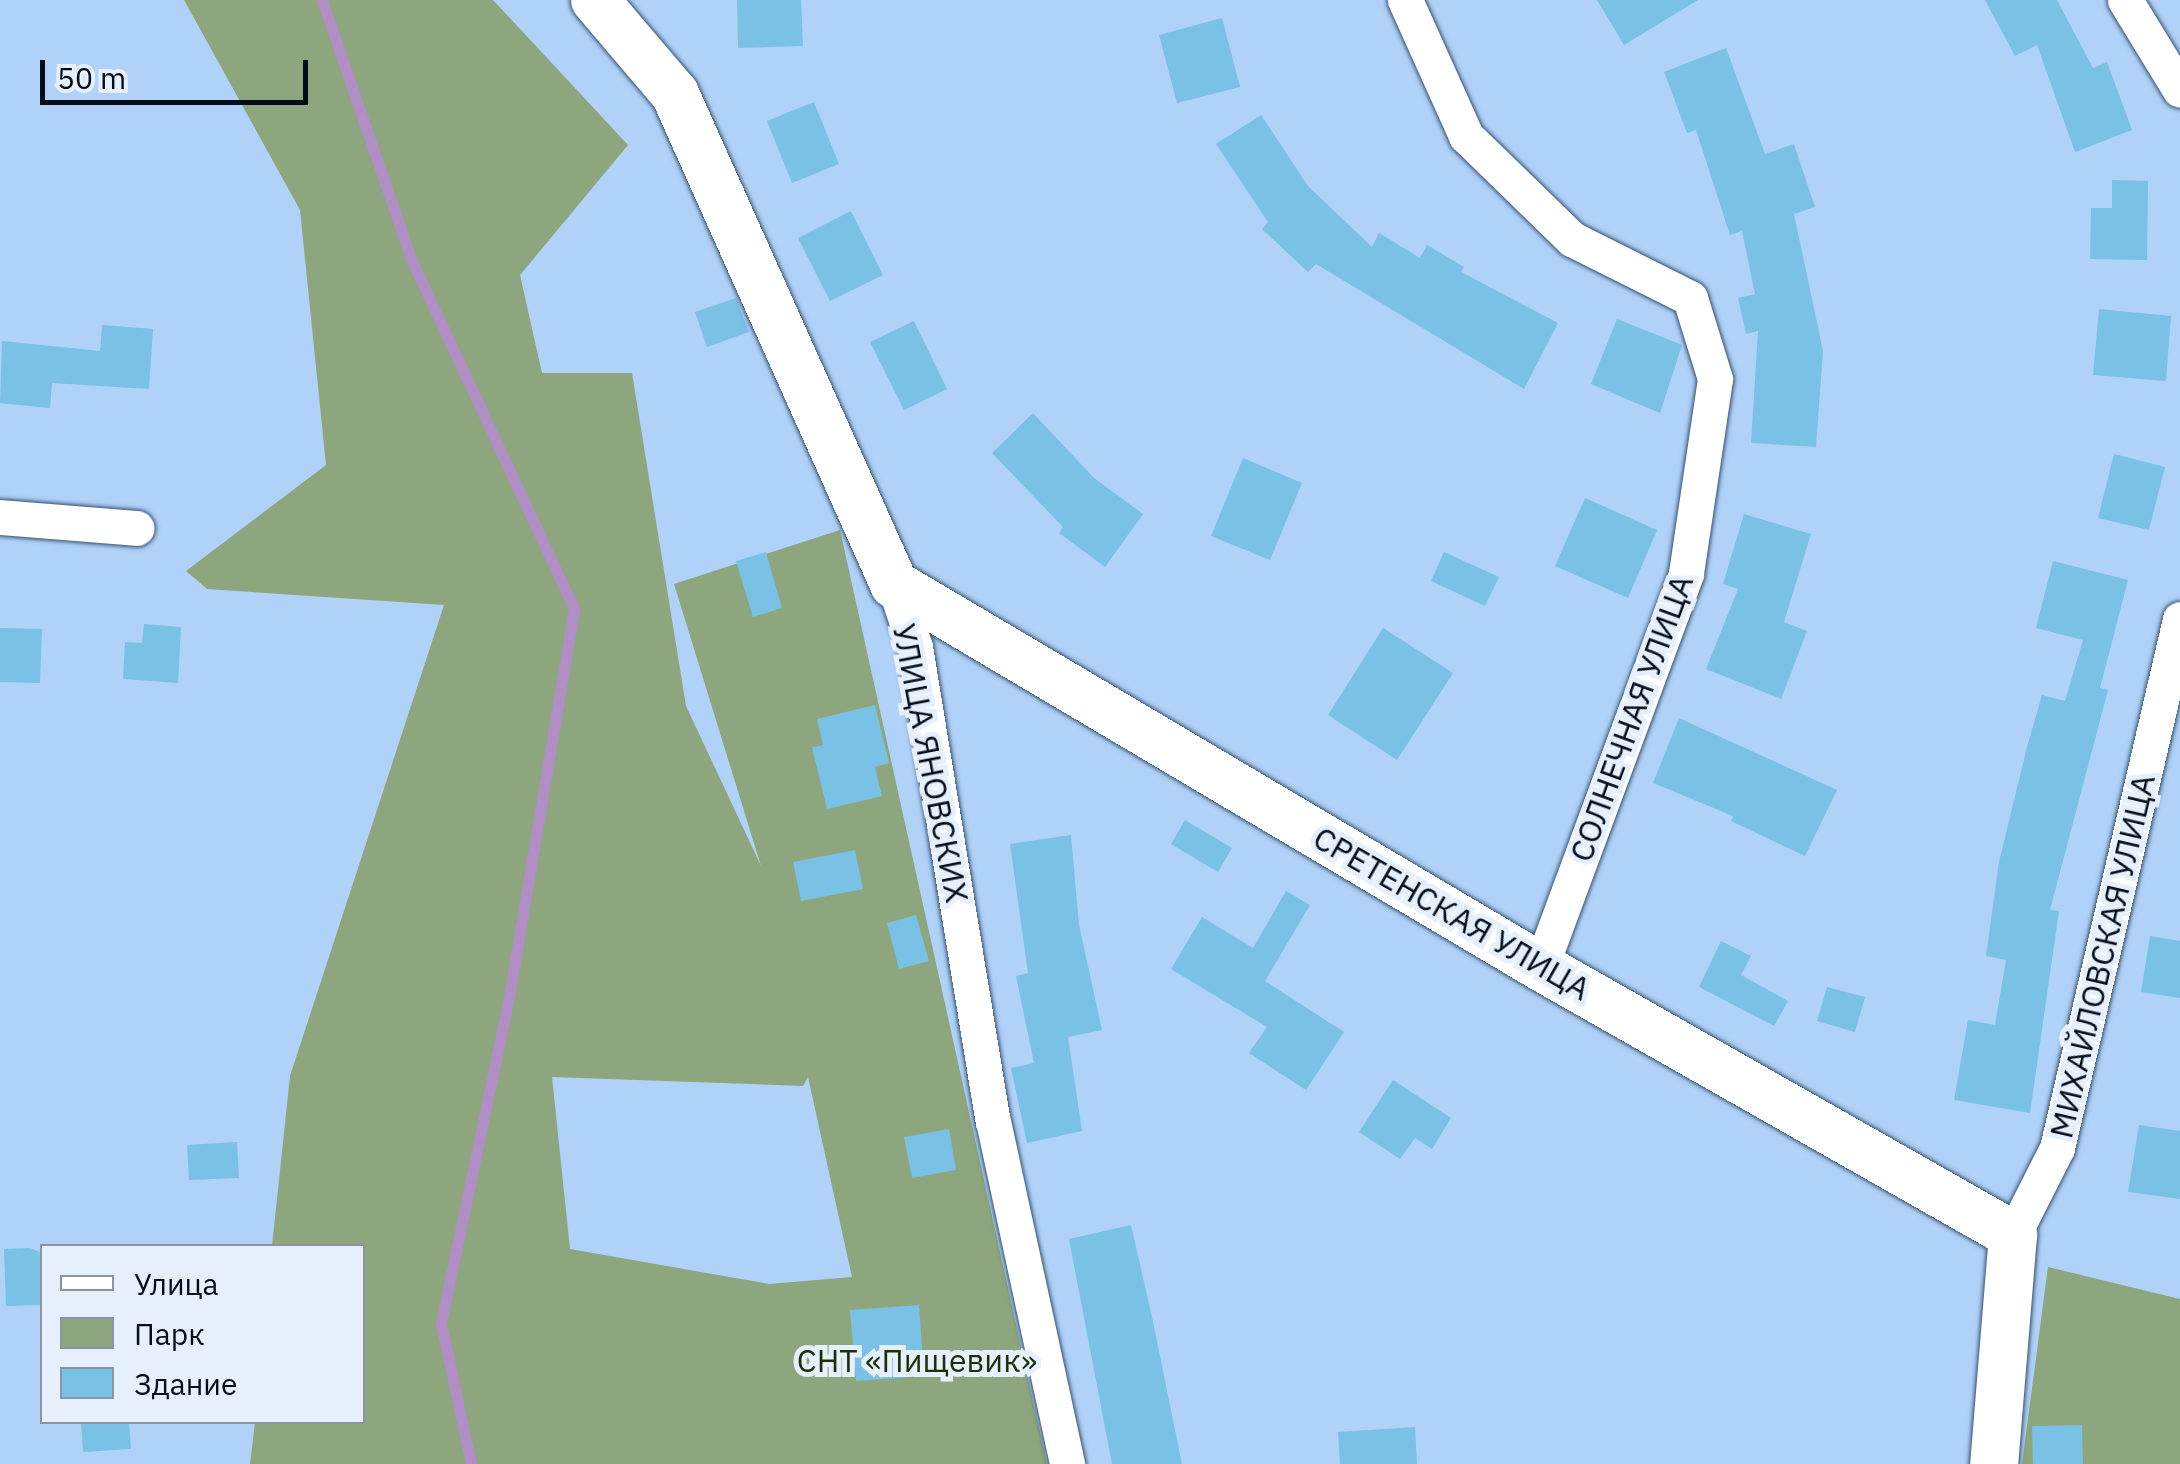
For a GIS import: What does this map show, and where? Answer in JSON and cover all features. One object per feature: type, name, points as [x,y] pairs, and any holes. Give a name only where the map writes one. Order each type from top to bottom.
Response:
[{"type":"street","name":"СОЛНЕЧНАЯ УЛИЦА","points":[[1405,0],[1466,136],[1572,239],[1690,298],[1715,379],[1686,574],[1541,967]]},
{"type":"street","points":[[2125,0],[2180,90]]},
{"type":"street","name":"УЛИЦА ЯНОВСКИХ","points":[[616,8],[675,94],[894,584],[915,646],[994,1121],[1067,1464]]},
{"type":"street","points":[[0,517],[137,528]]},
{"type":"street","name":"СРЕТЕНСКАЯ УЛИЦА","points":[[894,584],[1541,967],[2013,1235]]},
{"type":"street","name":"МИХАЙЛОВСКАЯ УЛИЦА","points":[[1994,1464],[2013,1235],[2058,1148],[2180,620]]},
{"type":"green space","name":"СНТ «Пищевик»","points":[[184,0],[493,0],[628,145],[520,275],[542,373],[632,373],[686,706],[761,866],[674,584],[840,530],[1047,1464],[250,1464],[255,1424],[365,1424],[365,1244],[272,1244],[290,1076],[444,605],[207,589],[186,571],[326,465],[300,210]],"holes":[[[552,1077],[803,1086],[808,1077],[852,1277],[769,1284],[570,1249]]]},
{"type":"green space","points":[[2048,1267],[2180,1299],[2180,1464],[2022,1464]]},
{"type":"building","points":[[737,0],[801,0],[803,46],[738,48]]},
{"type":"building","points":[[1597,0],[1698,0],[1624,45]]},
{"type":"building","points":[[1985,0],[2057,0],[2093,68],[2107,62],[2132,130],[2075,152],[2037,45],[2015,56]]},
{"type":"building","points":[[1222,18],[1240,87],[1177,103],[1159,35]]},
{"type":"building","points":[[1726,48],[1765,154],[1794,144],[1815,207],[1794,214],[1823,351],[1816,447],[1751,443],[1758,331],[1746,334],[1738,298],[1755,294],[1742,231],[1730,235],[1696,130],[1687,133],[1664,72]]},
{"type":"building","points":[[814,102],[839,164],[792,183],[767,121]]},
{"type":"building","points":[[1261,115],[1308,186],[1372,247],[1379,233],[1420,258],[1427,245],[1464,267],[1461,272],[1558,323],[1524,389],[1316,264],[1308,272],[1262,229],[1268,222],[1216,144]]},
{"type":"building","points":[[2112,180],[2148,181],[2147,260],[2090,259],[2091,208],[2112,208]]},
{"type":"building","points":[[851,211],[883,275],[830,301],[798,238]]},
{"type":"building","points":[[736,298],[749,332],[707,347],[695,312]]},
{"type":"building","points":[[2099,309],[2171,316],[2166,381],[2093,375]]},
{"type":"building","points":[[1617,319],[1682,345],[1660,413],[1591,384]]},
{"type":"building","points":[[914,321],[947,389],[904,410],[870,342]]},
{"type":"building","points":[[102,325],[153,329],[149,389],[52,383],[50,408],[0,403],[2,341],[100,351]]},
{"type":"building","points":[[1033,413],[1094,478],[1143,514],[1105,567],[1059,533],[1063,527],[992,453]]},
{"type":"building","points":[[2114,454],[2165,467],[2149,530],[2098,518]]},
{"type":"building","points":[[1243,458],[1302,483],[1270,560],[1211,536]]},
{"type":"building","points":[[1585,498],[1657,530],[1628,598],[1555,566]]},
{"type":"building","points":[[1744,514],[1811,534],[1784,622],[1807,631],[1781,699],[1706,669],[1738,589],[1723,584]]},
{"type":"building","points":[[766,552],[782,608],[753,617],[736,561]]},
{"type":"building","points":[[1444,552],[1499,577],[1485,606],[1431,581]]},
{"type":"building","points":[[2053,561],[2128,580],[2100,688],[2108,690],[2050,910],[2059,911],[2030,1113],[1954,1100],[1968,1020],[1995,1025],[2006,960],[1986,956],[1999,862],[2027,747],[2042,695],[2065,701],[2083,640],[2036,628]]},
{"type":"building","points":[[144,624],[181,627],[178,683],[123,679],[125,642],[142,643]]},
{"type":"building","points":[[0,628],[42,629],[40,683],[0,682]]},
{"type":"building","points":[[1383,628],[1453,673],[1397,760],[1328,715]]},
{"type":"building","points":[[875,705],[889,763],[875,767],[882,796],[827,809],[812,747],[823,745],[817,719]]},
{"type":"building","points":[[1679,718],[1837,790],[1805,856],[1731,821],[1733,816],[1653,783]]},
{"type":"building","points":[[1185,820],[1232,848],[1218,872],[1171,844]]},
{"type":"building","points":[[1071,835],[1079,925],[1102,1030],[1068,1037],[1082,1131],[1027,1143],[1011,1068],[1034,1063],[1016,976],[1028,973],[1010,844]]},
{"type":"building","points":[[855,850],[863,889],[801,901],[793,862]]},
{"type":"building","points":[[1286,891],[1310,905],[1265,981],[1344,1032],[1306,1090],[1249,1053],[1267,1027],[1171,969],[1202,917],[1253,948]]},
{"type":"building","points":[[916,915],[929,961],[899,969],[887,923]]},
{"type":"building","points":[[2150,936],[2180,941],[2180,998],[2141,992]]},
{"type":"building","points":[[1721,941],[1751,956],[1741,975],[1788,1001],[1774,1026],[1699,987]]},
{"type":"building","points":[[1827,987],[1865,997],[1855,1032],[1817,1021]]},
{"type":"building","points":[[1393,1080],[1451,1118],[1432,1149],[1415,1138],[1400,1159],[1359,1132]]},
{"type":"building","points":[[2139,1125],[2180,1131],[2180,1199],[2128,1192]]},
{"type":"building","points":[[949,1129],[956,1170],[912,1178],[904,1137]]},
{"type":"building","points":[[237,1142],[239,1178],[189,1180],[187,1145]]},
{"type":"building","points":[[1131,1225],[1182,1464],[1112,1464],[1069,1239]]},
{"type":"building","points":[[30,1248],[40,1252],[40,1305],[6,1306],[4,1249]]},
{"type":"building","points":[[919,1305],[924,1376],[856,1381],[850,1310]]},
{"type":"building","points":[[81,1424],[129,1424],[131,1449],[83,1452]]},
{"type":"building","points":[[2082,1425],[2083,1464],[2033,1464],[2032,1426]]},
{"type":"building","points":[[1415,1427],[1417,1464],[1340,1464],[1338,1432]]},
{"type":"waterway","points":[[322,0],[412,261],[574,609],[508,1002],[441,1323],[471,1464]]}]
